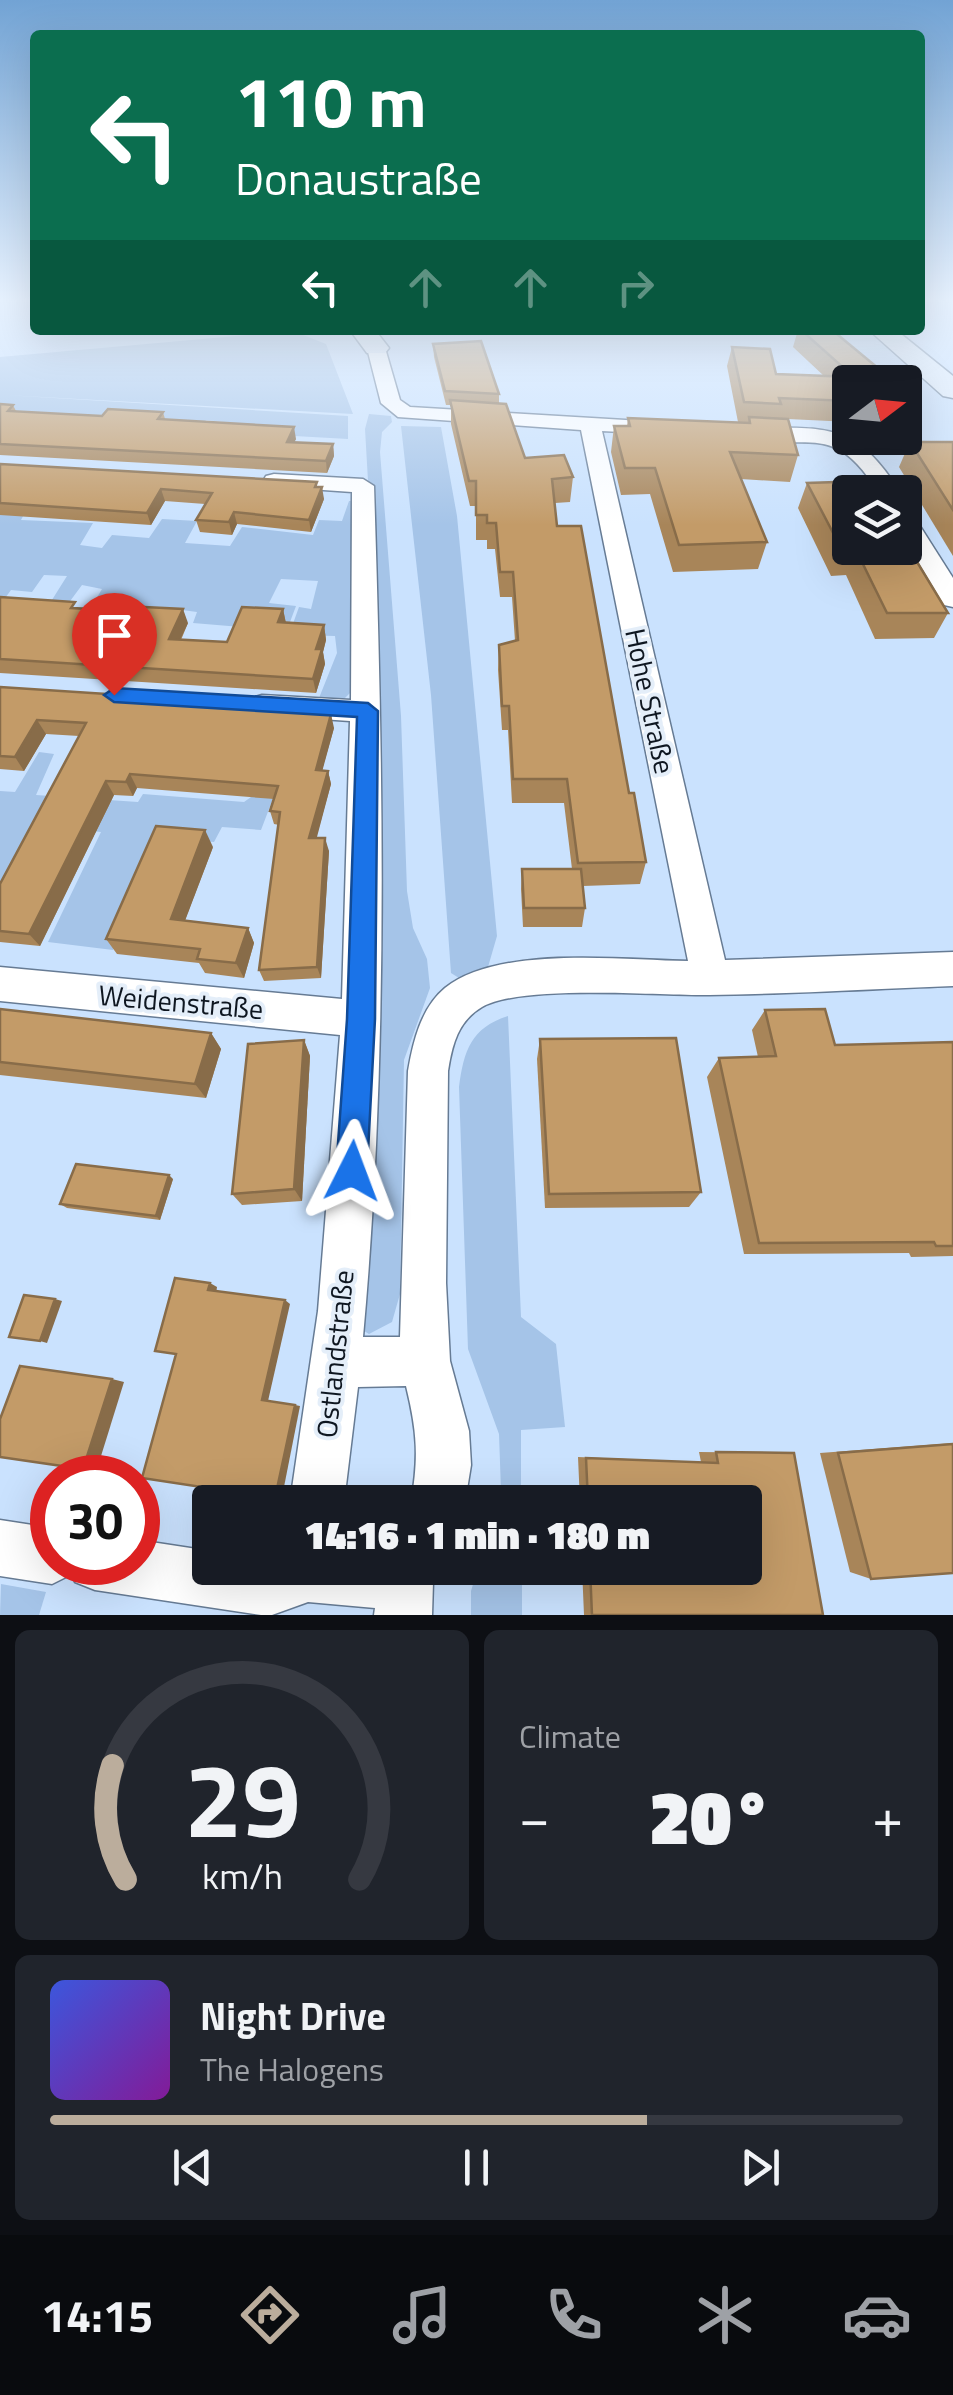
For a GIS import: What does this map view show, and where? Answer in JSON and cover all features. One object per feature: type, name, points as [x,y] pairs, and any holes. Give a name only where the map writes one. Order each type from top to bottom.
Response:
[{"type":"street","points":[[382,374],[391,403],[400,412],[680,429]]},
{"type":"street","name":"Hohe Straße","points":[[590,425],[710,978]]},
{"type":"street","points":[[734,432],[821,437],[848,445],[867,458],[878,475]]},
{"type":"street","name":"Ostlandstraße","points":[[248,480],[363,486],[368,711],[361,1019],[336,1362],[319,1485]]},
{"type":"street","points":[[922,548],[953,598]]},
{"type":"street","points":[[228,703],[368,711]]},
{"type":"street","points":[[441,1485],[445,1464],[443,1431],[425,1362],[422,1283],[428,1071],[434,1036],[443,1017],[468,994],[510,979],[710,978],[953,969]]},
{"type":"street","name":"Weidenstraße","points":[[0,984],[361,1019]]},
{"type":"street","points":[[336,1362],[425,1362]]},
{"type":"street","points":[[0,1548],[30,1553]]},
{"type":"street","points":[[160,1572],[192,1576]]},
{"type":"street","points":[[249,1585],[276,1585]]},
{"type":"shaded area","points":[[0,374],[338,374],[353,414],[5,395],[348,416],[348,439],[220,432],[223,422],[206,420],[196,434],[6,433],[25,412],[4,409],[0,413]]},
{"type":"shaded area","points":[[369,414],[391,416],[392,422],[382,432],[380,452],[401,716],[407,891],[413,928],[427,959],[430,988],[404,1060],[400,1294],[392,1322],[369,1334],[356,1326],[372,689],[380,688],[365,429]]},
{"type":"shaded area","points":[[401,426],[441,427],[457,516],[497,936],[488,967],[459,978],[451,973],[431,695]]},
{"type":"shaded area","points":[[33,497],[21,520],[93,523],[80,545],[102,548],[112,535],[149,538],[162,519],[197,521],[185,543],[230,546],[242,527],[313,535],[319,520],[342,521],[349,501],[354,501],[355,688],[339,704],[317,703],[337,653],[335,636],[298,635],[282,654],[299,607],[311,609],[318,581],[281,579],[269,603],[296,606],[290,622],[244,618],[241,627],[193,623],[197,612],[175,609],[143,628],[102,625],[109,613],[89,611],[102,589],[82,585],[62,612],[45,611],[67,576],[44,575],[32,592],[11,590],[0,605],[0,513]]},
{"type":"shaded area","points":[[39,752],[54,754],[36,795],[138,802],[143,794],[244,802],[282,775],[261,830],[222,827],[214,842],[160,837],[113,950],[48,942],[101,832],[42,826],[0,904],[0,791],[15,792]]},
{"type":"shaded area","points":[[508,1016],[521,1317],[556,1344],[565,1427],[521,1430],[521,1485],[501,1485],[499,1434],[468,1349],[459,1087],[467,1051],[478,1034]]},
{"type":"shaded area","points":[[1,1584],[46,1592],[39,1615],[0,1615]]},
{"type":"shaded area","points":[[473,1585],[522,1585],[522,1615],[471,1615]]},
{"type":"building","points":[[441,374],[492,374],[499,394],[445,391]]},
{"type":"building","points":[[738,374],[832,376],[832,400],[779,398],[781,404],[744,402]]},
{"type":"building","points":[[450,400],[506,404],[525,458],[564,455],[573,477],[552,479],[557,526],[581,526],[629,793],[634,793],[646,862],[578,863],[567,779],[513,779],[509,706],[502,706],[499,645],[518,640],[513,572],[500,572],[496,523],[487,523],[487,515],[476,515],[476,481],[469,481]]},
{"type":"building","points":[[0,404],[13,405],[8,411],[102,416],[108,409],[163,412],[158,419],[294,427],[287,442],[333,444],[326,461],[0,444]]},
{"type":"building","points":[[749,417],[788,419],[798,455],[730,452],[767,542],[679,545],[655,468],[625,468],[614,426],[630,426],[628,418],[750,423]]},
{"type":"building","points":[[922,442],[953,442],[953,510],[918,455],[922,455]]},
{"type":"building","points":[[0,464],[317,482],[315,487],[322,487],[309,520],[234,512],[229,522],[196,520],[212,493],[161,489],[147,513],[0,503]]},
{"type":"building","points":[[832,482],[832,531],[807,483]]},
{"type":"building","points":[[863,565],[919,565],[948,613],[887,613]]},
{"type":"building","points":[[0,597],[75,602],[71,608],[92,609],[78,633],[130,636],[145,607],[183,609],[169,639],[227,642],[242,607],[283,609],[278,622],[324,625],[316,649],[322,649],[313,679],[0,659]]},
{"type":"building","points":[[0,687],[304,707],[302,712],[331,714],[316,770],[328,771],[309,838],[325,838],[317,967],[259,970],[280,812],[270,811],[278,786],[130,774],[126,782],[106,781],[29,934],[0,931],[0,884],[86,723],[37,720],[15,757],[0,756]]},
{"type":"building","points":[[156,826],[205,830],[171,919],[248,928],[236,963],[197,959],[200,949],[106,939]]},
{"type":"building","points":[[522,869],[581,869],[585,908],[524,908]]},
{"type":"building","points":[[0,1009],[211,1033],[195,1084],[0,1062]]},
{"type":"building","points":[[825,1009],[835,1045],[953,1042],[953,1246],[936,1246],[934,1242],[759,1243],[719,1058],[776,1056],[765,1010]]},
{"type":"building","points":[[676,1038],[701,1192],[549,1194],[540,1039]]},
{"type":"building","points":[[304,1040],[294,1189],[232,1194],[248,1044]]},
{"type":"building","points":[[76,1164],[169,1175],[156,1216],[60,1204]]},
{"type":"building","points":[[175,1278],[210,1283],[208,1290],[285,1300],[262,1400],[295,1405],[278,1485],[192,1486],[160,1481],[160,1455],[148,1455],[176,1354],[155,1351]]},
{"type":"building","points":[[24,1295],[55,1299],[40,1341],[9,1337]]},
{"type":"building","points":[[20,1366],[112,1379],[88,1455],[30,1455],[30,1461],[0,1457],[0,1419]]},
{"type":"building","points":[[953,1444],[953,1573],[871,1579],[838,1453]]},
{"type":"building","points":[[716,1452],[794,1453],[823,1615],[592,1615],[591,1585],[762,1585],[762,1485],[587,1485],[586,1458],[718,1463]]},
{"type":"route","points":[[114,695],[368,711],[361,1019],[352,1171]]}]
